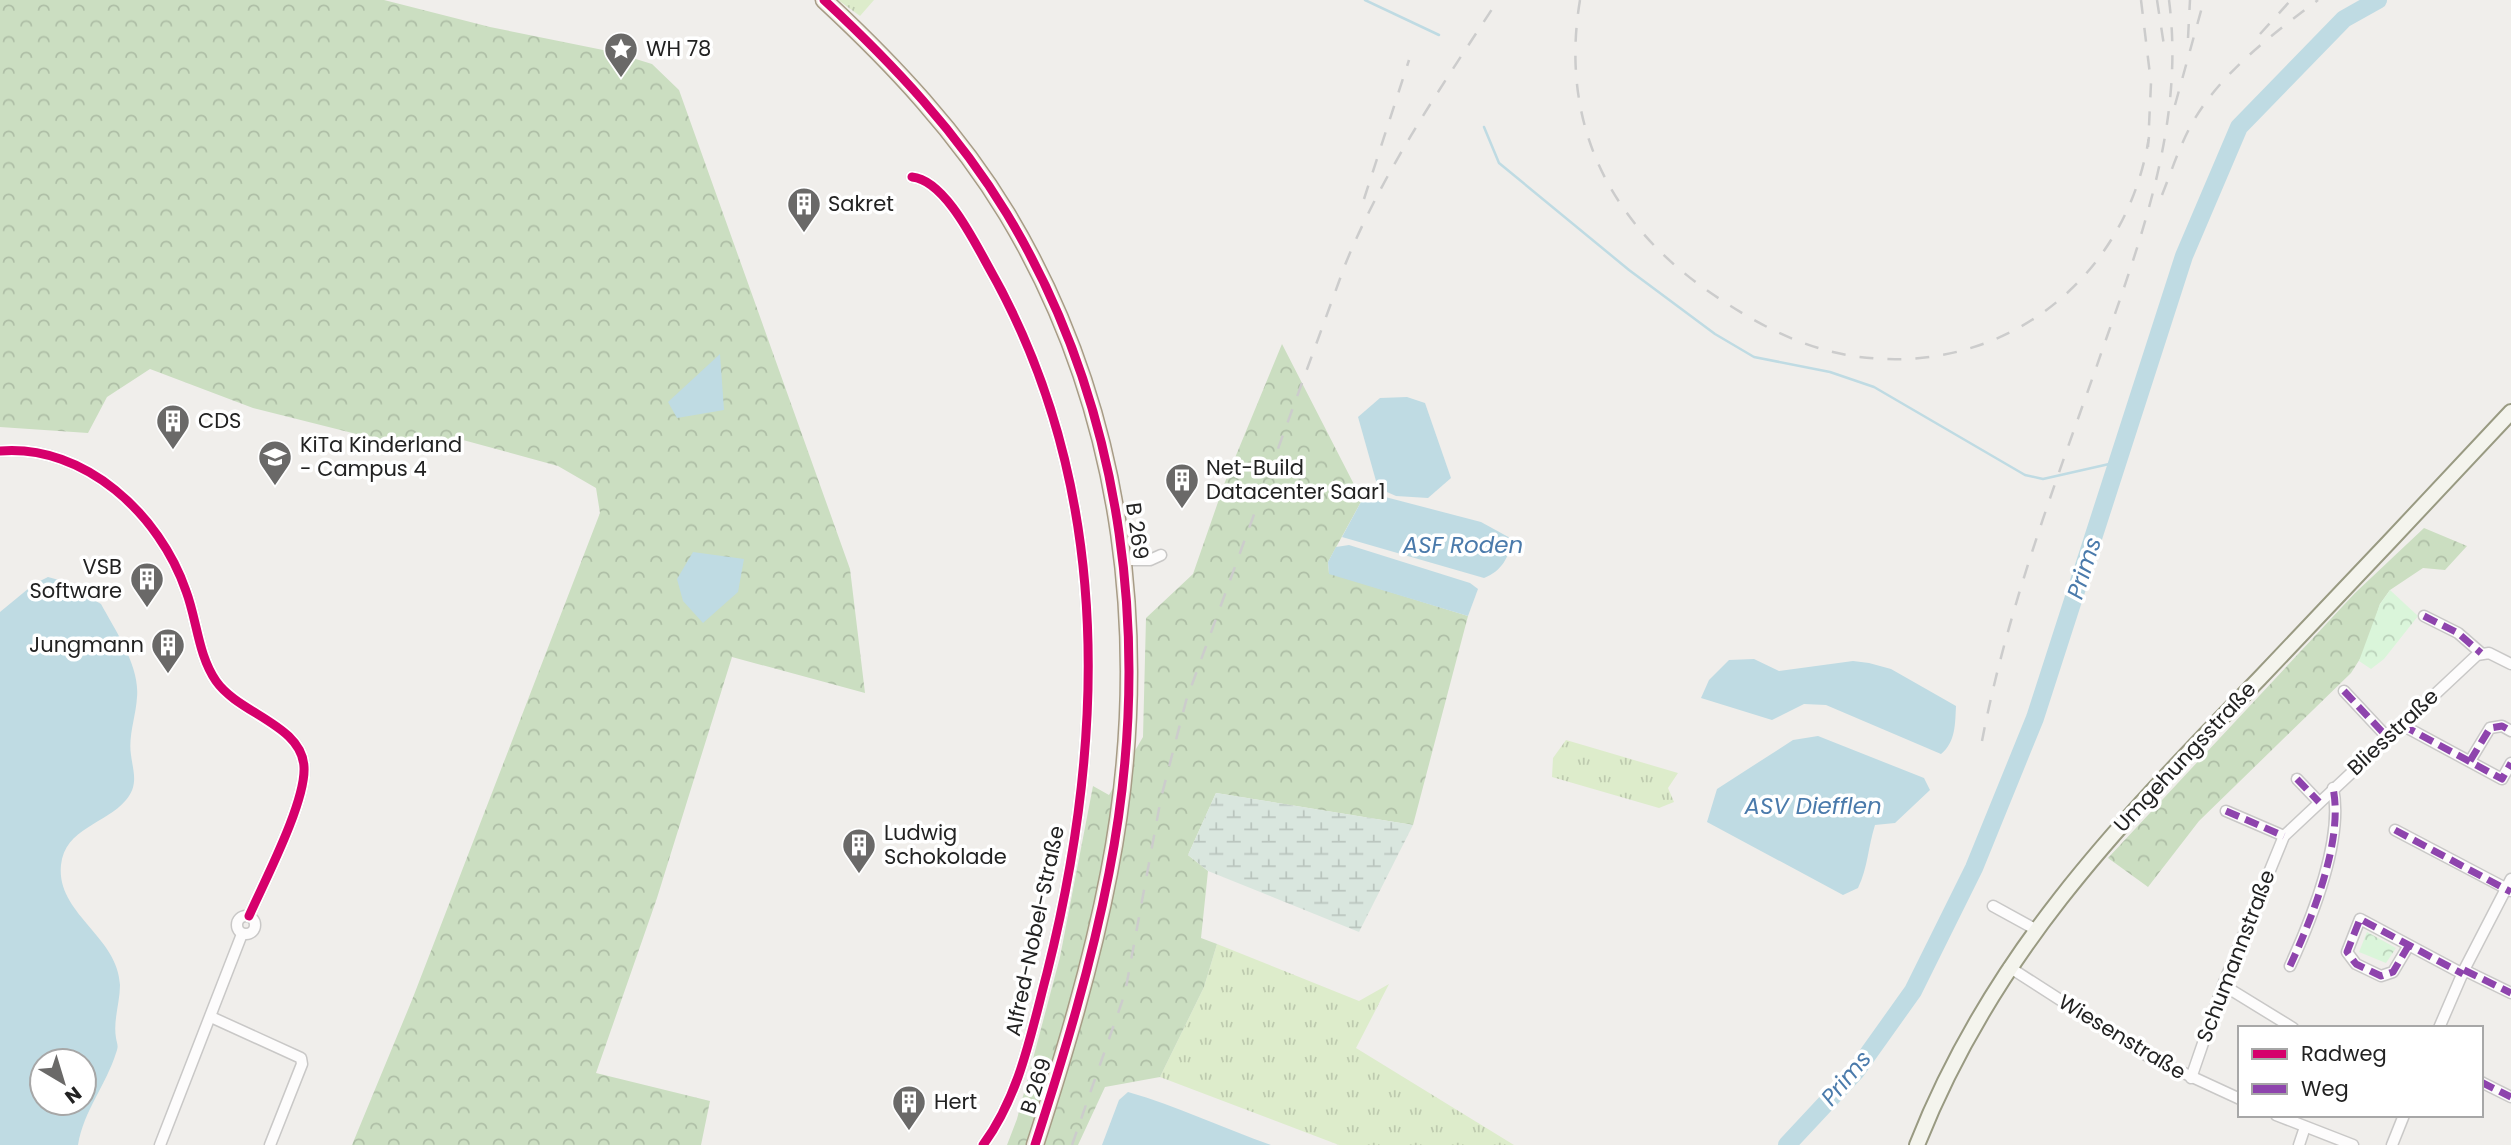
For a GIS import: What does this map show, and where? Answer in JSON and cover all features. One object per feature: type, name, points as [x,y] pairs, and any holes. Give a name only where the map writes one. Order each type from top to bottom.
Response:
[{"type":"main road","name":"B 269","points":[[824,0],[882,55],[954,139],[1006,212],[1035,264],[1063,324],[1091,400],[1113,490],[1123,560],[1130,695],[1110,871],[1085,981],[1035,1145]]},
{"type":"main road","name":"Umgehungsstraße","points":[[1917,1145],[1961,1050],[2009,967],[2091,858],[2511,411]]},
{"type":"street","name":"Alfred-Nobel-Straße","points":[[912,177],[929,181],[961,220],[1006,297],[1037,365],[1067,463],[1085,573],[1088,710],[1068,885],[1015,1087],[983,1145]]},
{"type":"street","points":[[0,451],[38,452],[65,460],[104,482],[138,511],[168,550],[178,569],[202,651],[216,682],[239,704],[280,728],[298,745],[304,767],[299,796],[249,916],[255,927],[249,934],[242,934],[160,1145]]},
{"type":"street","points":[[1123,560],[1150,560],[1161,555]]},
{"type":"street","points":[[2424,616],[2467,639],[2481,653],[2511,664]]},
{"type":"street","name":"Bliesstraße","points":[[2284,836],[2481,653]]},
{"type":"street","points":[[2344,691],[2388,738]]},
{"type":"street","points":[[2402,725],[2502,779],[2511,763]]},
{"type":"street","points":[[2470,761],[2490,728],[2502,726],[2511,731]]},
{"type":"street","points":[[2297,779],[2319,802]]},
{"type":"street","points":[[2290,966],[2307,925],[2330,849],[2337,815],[2333,788]]},
{"type":"street","points":[[2227,811],[2284,836]]},
{"type":"street","points":[[2395,830],[2509,887],[2463,972],[2440,1026]]},
{"type":"street","name":"Schumannstraße","points":[[2191,1078],[2223,985],[2284,836]]},
{"type":"street","points":[[1993,906],[2035,929]]},
{"type":"street","points":[[2409,945],[2393,972],[2381,976],[2356,964],[2347,952],[2360,919],[2463,972],[2511,993]]},
{"type":"street","name":"Wiesenstraße","points":[[2009,967],[2149,1057],[2238,1099]]},
{"type":"street","points":[[2223,985],[2290,1026]]},
{"type":"street","points":[[211,1017],[301,1058],[302,1064],[270,1145]]},
{"type":"street","points":[[2483,1083],[2511,1097]]},
{"type":"street","points":[[2283,1117],[2353,1145]]},
{"type":"street","points":[[2392,1145],[2403,1117]]},
{"type":"street","points":[[2299,1145],[2300,1122]]},
{"type":"green space","points":[[0,0],[384,0],[490,27],[613,52],[652,64],[679,90],[850,569],[865,693],[732,657],[657,898],[596,1073],[710,1101],[701,1145],[352,1145],[412,1000],[600,513],[596,488],[558,466],[463,440],[428,452],[253,408],[150,369],[107,397],[88,433],[0,427]]},
{"type":"green space","points":[[838,0],[874,0],[860,16]]},
{"type":"green space","points":[[1282,344],[1362,500],[1328,562],[1329,573],[1468,616],[1413,825],[1216,793],[1188,855],[1208,871],[1201,938],[1217,944],[1204,987],[1160,1077],[1105,1087],[1078,1145],[1007,1145],[1017,1119],[1060,957],[1093,786],[1109,795],[1143,737],[1146,618],[1193,574],[1225,482]]},
{"type":"green space","points":[[2424,528],[2467,546],[2445,570],[2423,568],[2390,590],[2380,604],[2365,651],[2351,673],[2199,821],[2148,887],[2108,858],[2355,593]]},
{"type":"green space","points":[[2390,590],[2418,616],[2384,659],[2371,669],[2359,661],[2380,604]]},
{"type":"green space","points":[[1566,740],[1678,773],[1668,788],[1674,802],[1659,808],[1552,777],[1553,758]]},
{"type":"green space","points":[[1216,793],[1413,825],[1359,932],[1208,871],[1188,855]]},
{"type":"green space","points":[[2367,932],[2396,948],[2386,963],[2359,952]]},
{"type":"green space","points":[[1217,944],[1359,1001],[1389,984],[1356,1048],[1514,1145],[1339,1145],[1160,1077],[1204,987]]},
{"type":"water","points":[[720,354],[724,410],[677,418],[668,402]]},
{"type":"water","points":[[1407,397],[1425,403],[1451,478],[1428,498],[1396,496],[1378,488],[1358,417],[1380,398]]},
{"type":"water","name":"ASF Roden","points":[[1370,493],[1481,522],[1512,539],[1507,557],[1496,571],[1484,578],[1342,537],[1362,500]]},
{"type":"water","name":"ASF Roden","points":[[1349,545],[1470,583],[1478,589],[1468,616],[1329,574],[1328,562],[1336,547]]},
{"type":"water","points":[[693,552],[744,559],[738,592],[703,623],[683,601],[677,579]]},
{"type":"water","points":[[48,577],[66,582],[70,598],[82,600],[87,596],[101,604],[131,661],[137,685],[131,741],[133,789],[118,808],[70,843],[61,865],[62,882],[68,898],[109,952],[117,968],[120,985],[115,1025],[117,1051],[98,1093],[98,1047],[28,1047],[28,1117],[86,1117],[78,1145],[0,1145],[0,612],[34,584]]},
{"type":"water","points":[[1754,659],[1779,671],[1853,661],[1891,669],[1956,706],[1950,744],[1941,754],[1826,705],[1804,704],[1772,720],[1701,698],[1709,680],[1729,660]]},
{"type":"water","name":"ASV Diefflen","points":[[1818,736],[1924,778],[1930,790],[1895,823],[1875,825],[1858,888],[1843,895],[1707,822],[1717,789],[1793,740]]},
{"type":"water","points":[[1128,1092],[1271,1145],[1102,1145],[1119,1100]]},
{"type":"waterway","points":[[1365,0],[1439,35]]},
{"type":"waterway","name":"Prims","points":[[1787,1145],[1856,1071],[1913,991],[1974,868],[2035,718],[2184,256],[2239,127],[2344,19],[2378,0]]},
{"type":"waterway","points":[[1484,127],[1499,163],[1629,270],[1715,334],[1754,357],[1830,372],[1874,387],[2025,475],[2043,479],[2118,462]]},
{"type":"railway","points":[[1072,1145],[1125,993],[1161,798],[1186,701],[1345,265],[1377,195],[1396,162],[1435,96],[1498,0]]},
{"type":"railway","points":[[1580,0],[1575,48],[1578,93],[1588,135],[1604,175],[1626,211],[1654,245],[1687,276],[1726,303],[1784,335],[1847,355],[1902,359],[1954,353],[2002,336],[2045,311],[2083,277],[2113,237],[2136,190],[2149,137]]},
{"type":"railway","points":[[2141,0],[2151,83],[2148,147]]},
{"type":"railway","points":[[2157,0],[2165,52]]},
{"type":"railway","points":[[1982,741],[2004,647],[2031,554],[2126,281],[2154,189],[2170,96],[2172,48],[2169,0]]},
{"type":"railway","points":[[2188,38],[2190,0]]},
{"type":"railway","points":[[2175,105],[2204,0]]},
{"type":"railway","points":[[2260,34],[2291,0]]},
{"type":"railway","points":[[2162,195],[2184,138],[2219,85],[2250,54],[2318,0]]},
{"type":"railway","points":[[1364,199],[1409,60]]},
{"type":"marked path","points":[[2424,616],[2458,633],[2481,653]]},
{"type":"marked path","points":[[2344,691],[2388,738]]},
{"type":"marked path","points":[[2402,725],[2502,779],[2511,763]]},
{"type":"marked path","points":[[2470,761],[2490,728],[2502,726],[2511,731]]},
{"type":"marked path","points":[[2297,779],[2319,802]]},
{"type":"marked path","points":[[2290,966],[2308,925],[2330,855],[2335,809],[2333,788]]},
{"type":"marked path","points":[[2226,811],[2284,836]]},
{"type":"marked path","points":[[2395,830],[2511,892]]},
{"type":"marked path","points":[[2409,945],[2393,972],[2381,976],[2356,964],[2347,952],[2360,919],[2463,974]]},
{"type":"marked path","points":[[2464,970],[2511,993]]},
{"type":"marked path","points":[[2483,1083],[2511,1097]]},
{"type":"cycle path","points":[[824,0],[875,49],[923,101],[967,155],[1007,214],[1047,290],[1079,369],[1103,450],[1119,533],[1127,618],[1128,703],[1122,788],[1109,873],[1094,942],[1035,1145]]},
{"type":"cycle path","points":[[912,177],[935,188],[956,212],[988,266],[1029,349],[1058,435],[1077,523],[1087,612],[1088,702],[1081,793],[1067,883],[1023,1063],[996,1126],[983,1145]]},
{"type":"cycle path","points":[[0,451],[31,452],[61,459],[89,472],[115,490],[138,511],[158,536],[174,563],[190,602],[205,660],[216,681],[239,702],[293,740],[301,753],[304,767],[298,800],[283,842],[249,916]]},
{"type":"place","name":"WH 78","points":[[621,79]]},
{"type":"place","name":"Sakret","points":[[804,234]]},
{"type":"place","name":"CDS","points":[[173,451]]},
{"type":"place","name":"KiTa Kinderland - Campus 4","points":[[275,487]]},
{"type":"place","name":"Net-Build Datacenter Saar1","points":[[1182,510]]},
{"type":"place","name":"VSB Software","points":[[147,609]]},
{"type":"place","name":"Jungmann","points":[[168,675]]},
{"type":"place","name":"Ludwig Schokolade","points":[[859,875]]},
{"type":"place","name":"Hert","points":[[909,1132]]}]
